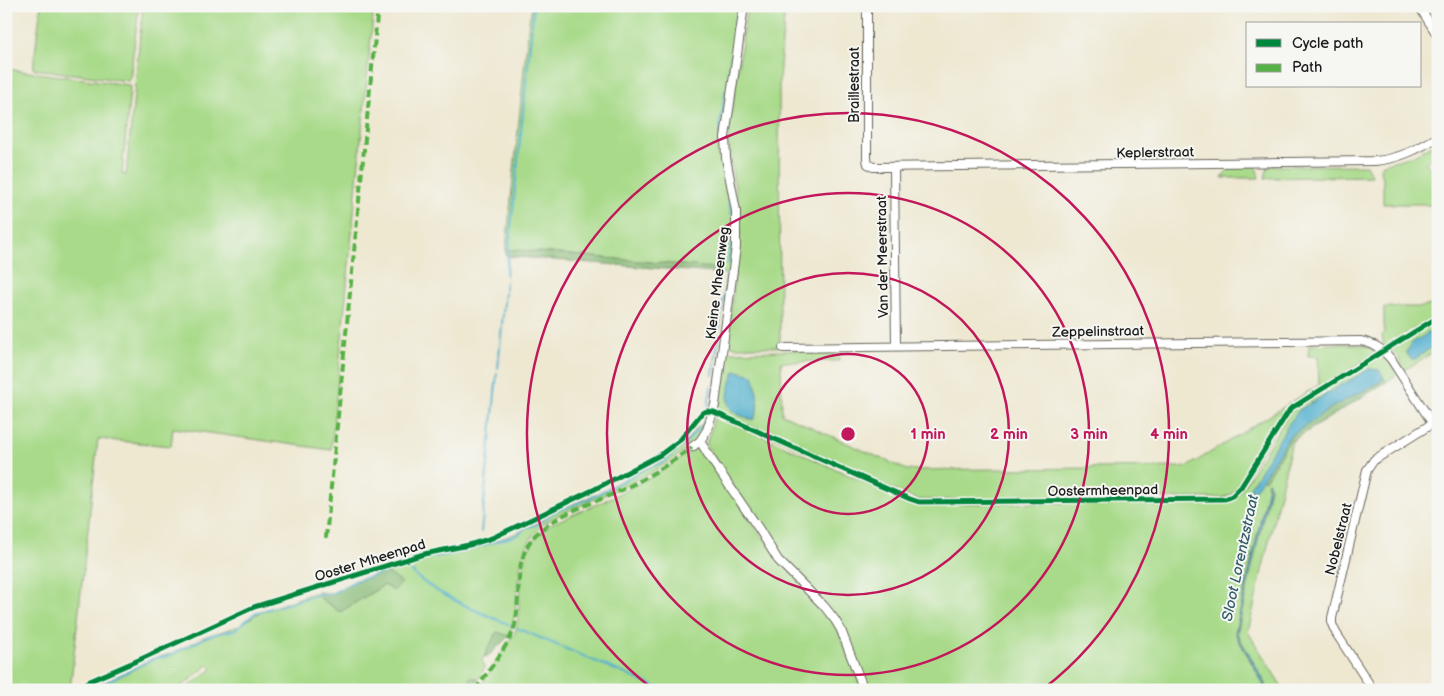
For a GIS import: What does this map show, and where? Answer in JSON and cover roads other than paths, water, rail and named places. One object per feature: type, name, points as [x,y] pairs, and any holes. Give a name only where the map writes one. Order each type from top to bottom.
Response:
[{"type":"street","name":"Kleine Mheenweg","points":[[692,448],[700,441],[707,430],[715,405],[737,240],[736,211],[726,158],[725,137],[744,6]]},
{"type":"street","name":"Braillestraat","points":[[867,6],[868,164]]},
{"type":"street","points":[[1419,6],[1438,36]]},
{"type":"street","name":"Keplerstraat","points":[[868,164],[873,168],[1375,161],[1407,154],[1438,137]]},
{"type":"street","name":"Van der Meerstraat","points":[[894,167],[896,346]]},
{"type":"street","name":"Zeppelinstraat","points":[[782,348],[1360,341],[1377,346],[1391,358],[1435,422],[1438,432]]},
{"type":"street","name":"Nobelstraat","points":[[1373,690],[1336,633],[1332,618],[1367,470],[1374,460],[1435,422]]},
{"type":"street","points":[[700,441],[708,456],[760,529],[778,560],[824,606],[835,620],[841,630],[864,690]]},
{"type":"water","points":[[1438,327],[1438,343],[1415,359],[1411,359],[1406,352],[1412,343]]},
{"type":"water","points":[[1369,369],[1379,370],[1383,376],[1382,381],[1334,406],[1290,436],[1255,490],[1251,490],[1250,487],[1299,410]]},
{"type":"water","points":[[737,371],[753,375],[758,405],[753,420],[735,413],[729,405],[730,386],[734,373]]},
{"type":"water","points":[[1268,481],[1270,487],[1237,631],[1238,636],[1266,684],[1262,690],[1259,690],[1264,685],[1235,633]]},
{"type":"waterway","points":[[506,276],[534,6]]},
{"type":"waterway","points":[[729,71],[739,6]]},
{"type":"waterway","points":[[726,88],[720,124],[720,141],[731,214]]},
{"type":"waterway","points":[[728,265],[732,230]]},
{"type":"waterway","points":[[719,329],[727,274]]},
{"type":"waterway","points":[[498,368],[506,281]]},
{"type":"waterway","points":[[713,375],[719,336]]},
{"type":"waterway","points":[[481,532],[497,374]]},
{"type":"waterway","points":[[708,407],[711,387]]},
{"type":"waterway","points":[[88,690],[155,658],[166,657],[211,635],[235,630],[255,613],[320,594],[333,593],[357,580],[408,566],[427,558],[458,553],[518,535],[525,528],[536,525],[554,512],[589,499],[644,469],[662,463],[701,428],[707,415]]},
{"type":"waterway","points":[[408,566],[426,584],[472,609],[513,626]]},
{"type":"waterway","points":[[517,628],[663,690]]},
{"type":"water label","name":"Sloot Lorentzstraat","points":[[1240,558]]}]
